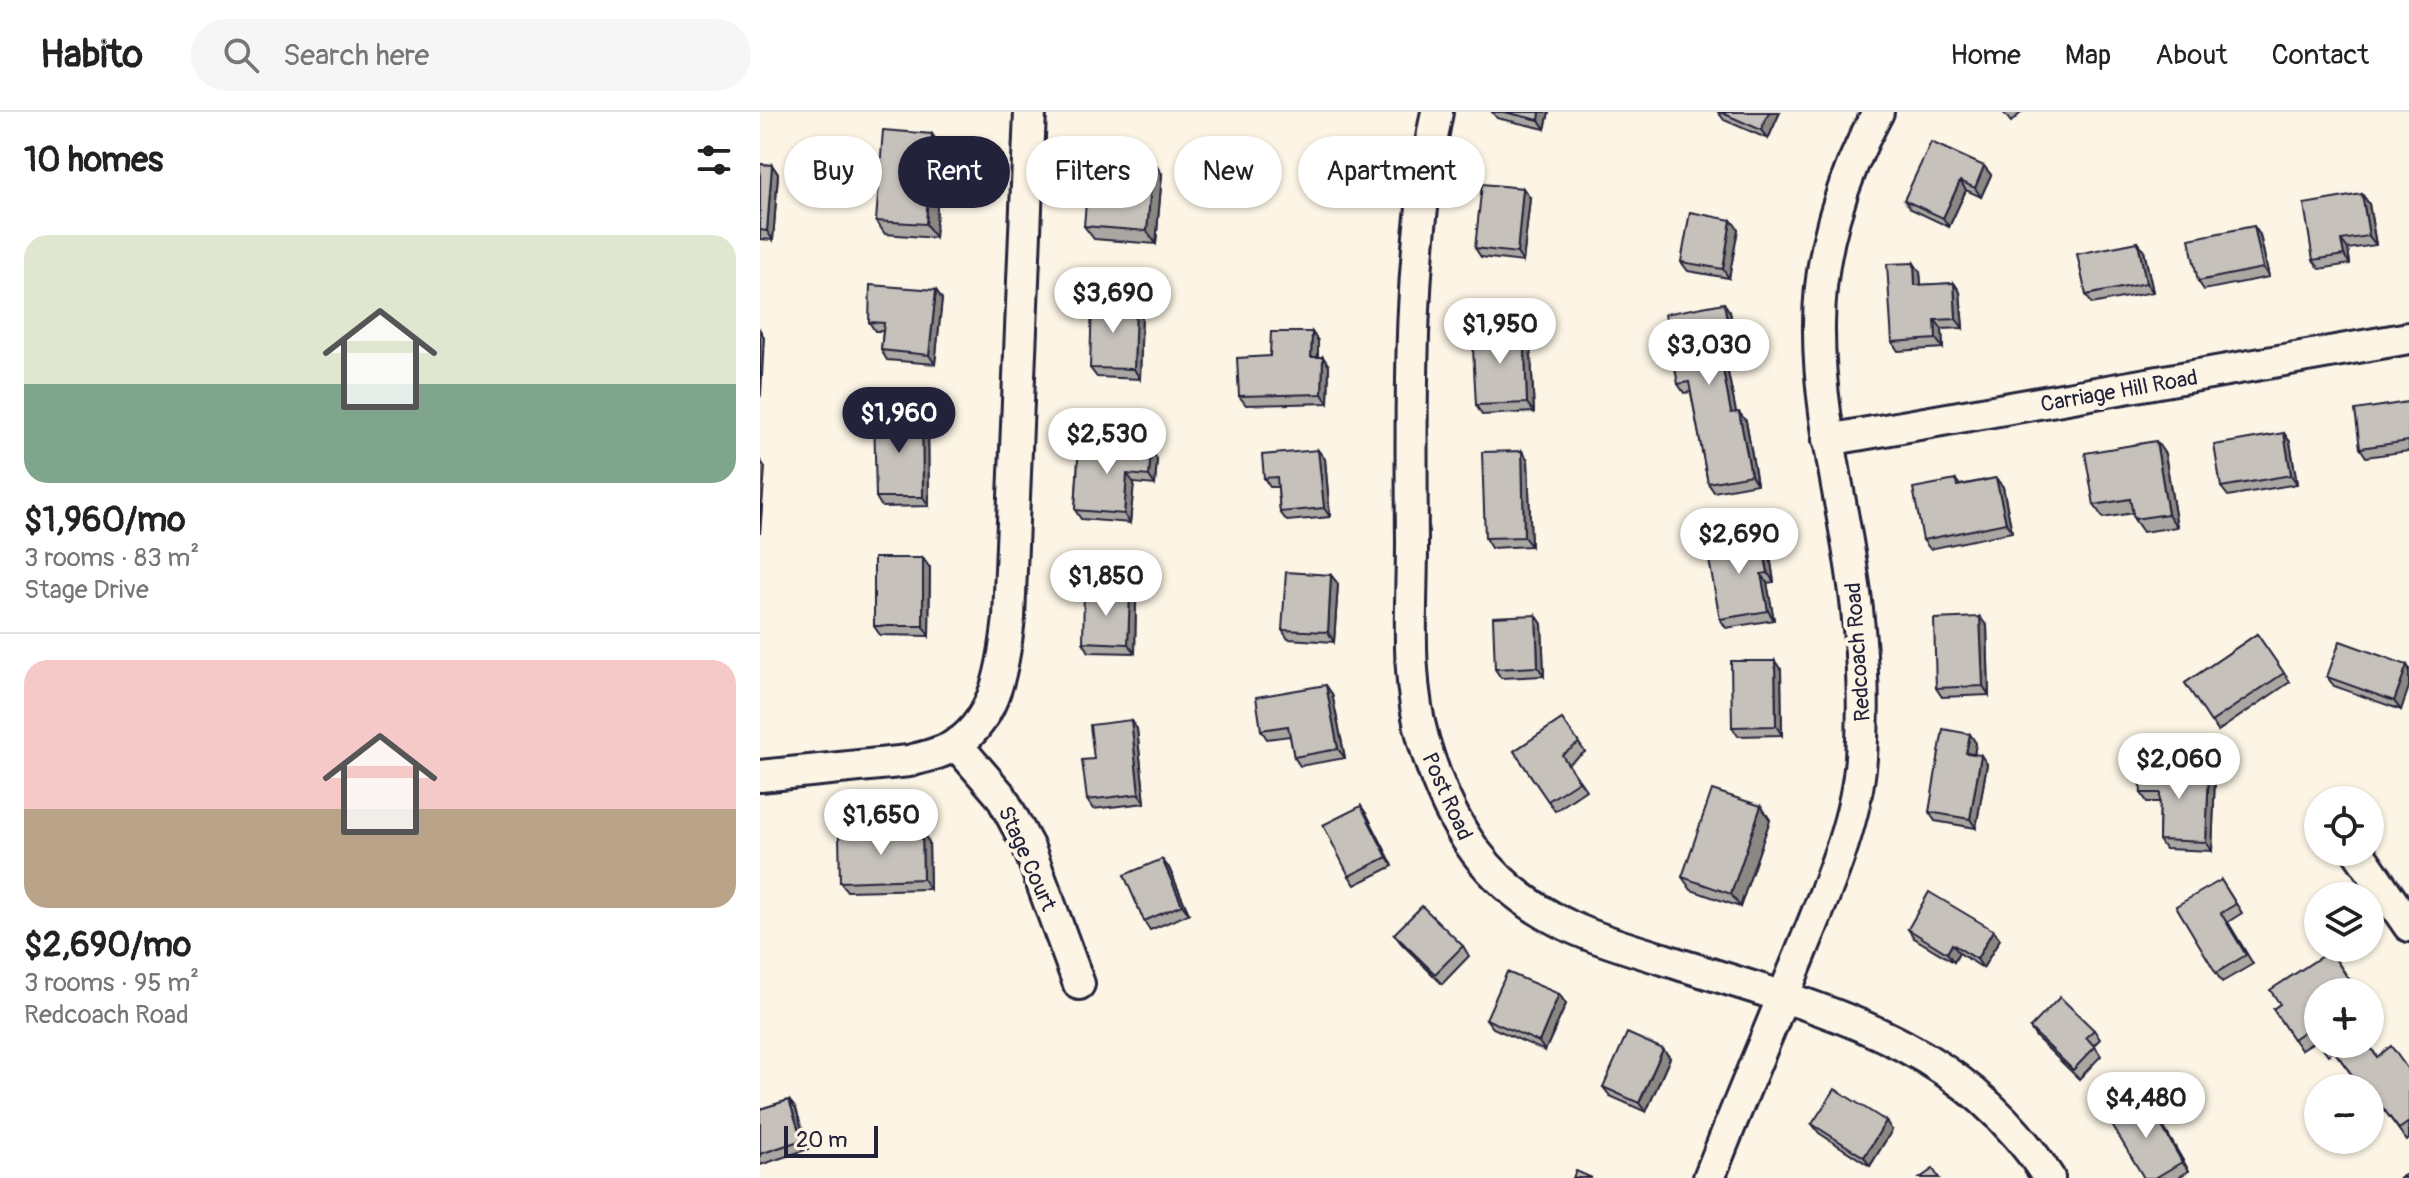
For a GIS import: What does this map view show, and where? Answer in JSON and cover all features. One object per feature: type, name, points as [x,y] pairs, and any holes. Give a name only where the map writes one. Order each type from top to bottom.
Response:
[{"type":"street","points":[[760,776],[909,761],[956,744],[989,703],[1005,657],[1030,112]]},
{"type":"street","name":"Post Road","points":[[1437,112],[1425,190],[1414,309],[1412,650],[1416,707],[1444,796],[1473,850],[1491,874],[1539,910],[1604,940],[1843,1016],[1923,1055],[1989,1103],[2049,1178]]},
{"type":"street","name":"Redcoach Road","points":[[1709,1178],[1843,843],[1860,761],[1859,633],[1820,374],[1821,285],[1838,203],[1859,148],[1878,112]]},
{"type":"street","name":"Carriage Hill Road","points":[[1828,440],[2409,338]]},
{"type":"street","name":"Stage Court","points":[[956,744],[1001,796],[1029,848],[1079,984]]},
{"type":"street","points":[[2368,866],[2409,926]]},
{"type":"building","points":[[1504,112],[1540,112],[1539,120]]},
{"type":"building","points":[[1720,112],[1769,112],[1761,130]]},
{"type":"building","points":[[883,130],[932,134],[898,136],[898,208],[927,208],[926,224],[876,221],[877,208],[882,208]]},
{"type":"building","points":[[1931,142],[1984,166],[1975,188],[1960,181],[1943,218],[1904,200]]},
{"type":"building","points":[[760,164],[772,165],[767,231],[760,230]]},
{"type":"building","points":[[1485,184],[1523,188],[1517,253],[1475,248],[1479,208],[1485,208]]},
{"type":"building","points":[[2362,194],[2369,236],[2341,240],[2344,255],[2313,260],[2304,204]]},
{"type":"building","points":[[1086,208],[1149,208],[1147,231],[1084,226]]},
{"type":"building","points":[[1690,212],[1731,220],[1723,269],[1681,262]]},
{"type":"building","points":[[2254,226],[2263,268],[2198,281],[2189,239]]},
{"type":"building","points":[[2138,242],[2146,283],[2086,295],[2077,254]]},
{"type":"building","points":[[1914,263],[1915,285],[1954,283],[1956,319],[1935,320],[1936,339],[1892,342],[1887,264]]},
{"type":"building","points":[[870,285],[936,290],[929,355],[881,350],[884,323],[869,322]]},
{"type":"building","points":[[1092,300],[1136,302],[1134,369],[1090,368]]},
{"type":"building","points":[[1724,303],[1734,357],[1721,359],[1731,413],[1739,412],[1751,475],[1708,483],[1689,382],[1678,384],[1665,314]]},
{"type":"building","points":[[1524,328],[1527,403],[1476,405],[1472,330]]},
{"type":"building","points":[[1271,332],[1312,332],[1311,357],[1323,357],[1322,394],[1239,396],[1237,358],[1270,356]]},
{"type":"building","points":[[2408,402],[2409,441],[2360,448],[2355,410]]},
{"type":"building","points":[[922,412],[923,497],[876,497],[874,413]]},
{"type":"building","points":[[2284,433],[2291,475],[2221,487],[2214,445]]},
{"type":"building","points":[[2156,441],[2168,514],[2134,519],[2130,499],[2094,505],[2085,453]]},
{"type":"building","points":[[1079,444],[1151,450],[1149,476],[1127,474],[1124,514],[1075,510]]},
{"type":"building","points":[[1318,450],[1324,508],[1280,512],[1277,477],[1264,478],[1262,455]]},
{"type":"building","points":[[1522,451],[1524,537],[1485,538],[1482,452]]},
{"type":"building","points":[[1996,478],[2006,523],[1923,540],[1913,488],[1956,480],[1957,486]]},
{"type":"building","points":[[1761,534],[1768,573],[1761,574],[1768,611],[1720,619],[1706,544]]},
{"type":"building","points":[[874,558],[923,558],[923,626],[874,626]]},
{"type":"building","points":[[1286,572],[1331,575],[1328,632],[1282,630]]},
{"type":"building","points":[[1084,592],[1130,593],[1128,644],[1083,642]]},
{"type":"building","points":[[1536,615],[1538,667],[1495,669],[1493,617]]},
{"type":"building","points":[[1980,617],[1983,686],[1936,688],[1934,619]]},
{"type":"building","points":[[2257,634],[2284,673],[2211,722],[2185,683]]},
{"type":"building","points":[[2340,641],[2407,665],[2394,701],[2327,677]]},
{"type":"building","points":[[1731,661],[1775,661],[1776,726],[1732,727]]},
{"type":"building","points":[[1326,685],[1338,749],[1294,757],[1288,726],[1261,730],[1256,697]]},
{"type":"building","points":[[1562,719],[1579,743],[1562,755],[1579,781],[1548,801],[1514,751]]},
{"type":"building","points":[[1131,720],[1139,794],[1087,800],[1082,760],[1094,759],[1090,725]]},
{"type":"building","points":[[1943,729],[1970,734],[1966,753],[1981,755],[1970,819],[1929,812]]},
{"type":"building","points":[[2140,766],[2209,768],[2206,842],[2159,840],[2160,793],[2141,793]]},
{"type":"building","points":[[1712,790],[1761,806],[1731,894],[1682,877]]},
{"type":"building","points":[[1361,806],[1387,857],[1349,876],[1323,825]]},
{"type":"building","points":[[922,833],[923,879],[840,882],[839,835]]},
{"type":"building","points":[[1162,859],[1182,905],[1144,921],[1124,875]]},
{"type":"building","points":[[2221,880],[2236,904],[2221,913],[2246,955],[2216,973],[2176,906]]},
{"type":"building","points":[[1929,892],[1993,930],[1977,959],[1952,944],[1947,953],[1908,929]]},
{"type":"building","points":[[1422,906],[1463,946],[1435,974],[1394,934]]},
{"type":"building","points":[[2313,962],[2337,962],[2348,978],[2304,978],[2304,1031],[2293,1039],[2273,1009],[2280,1004],[2270,990]]},
{"type":"building","points":[[1507,972],[1559,994],[1539,1042],[1486,1019]]},
{"type":"building","points":[[2060,997],[2094,1030],[2086,1037],[2095,1047],[2073,1070],[2030,1028]]},
{"type":"building","points":[[1627,1033],[1663,1049],[1639,1103],[1603,1087]]},
{"type":"building","points":[[2391,1046],[2409,1071],[2409,1122],[2399,1129],[2384,1109],[2384,1074],[2352,1074],[2340,1058],[2384,1058],[2384,1052]]},
{"type":"building","points":[[1835,1089],[1886,1121],[1864,1157],[1812,1124]]},
{"type":"building","points":[[2146,1098],[2182,1162],[2155,1178],[2144,1178],[2109,1120]]},
{"type":"building","points":[[789,1100],[802,1140],[760,1154],[760,1109]]},
{"type":"building","points":[[1933,1169],[1939,1178],[1920,1178]]},
{"type":"building","points":[[1576,1171],[1592,1178],[1573,1178]]}]
